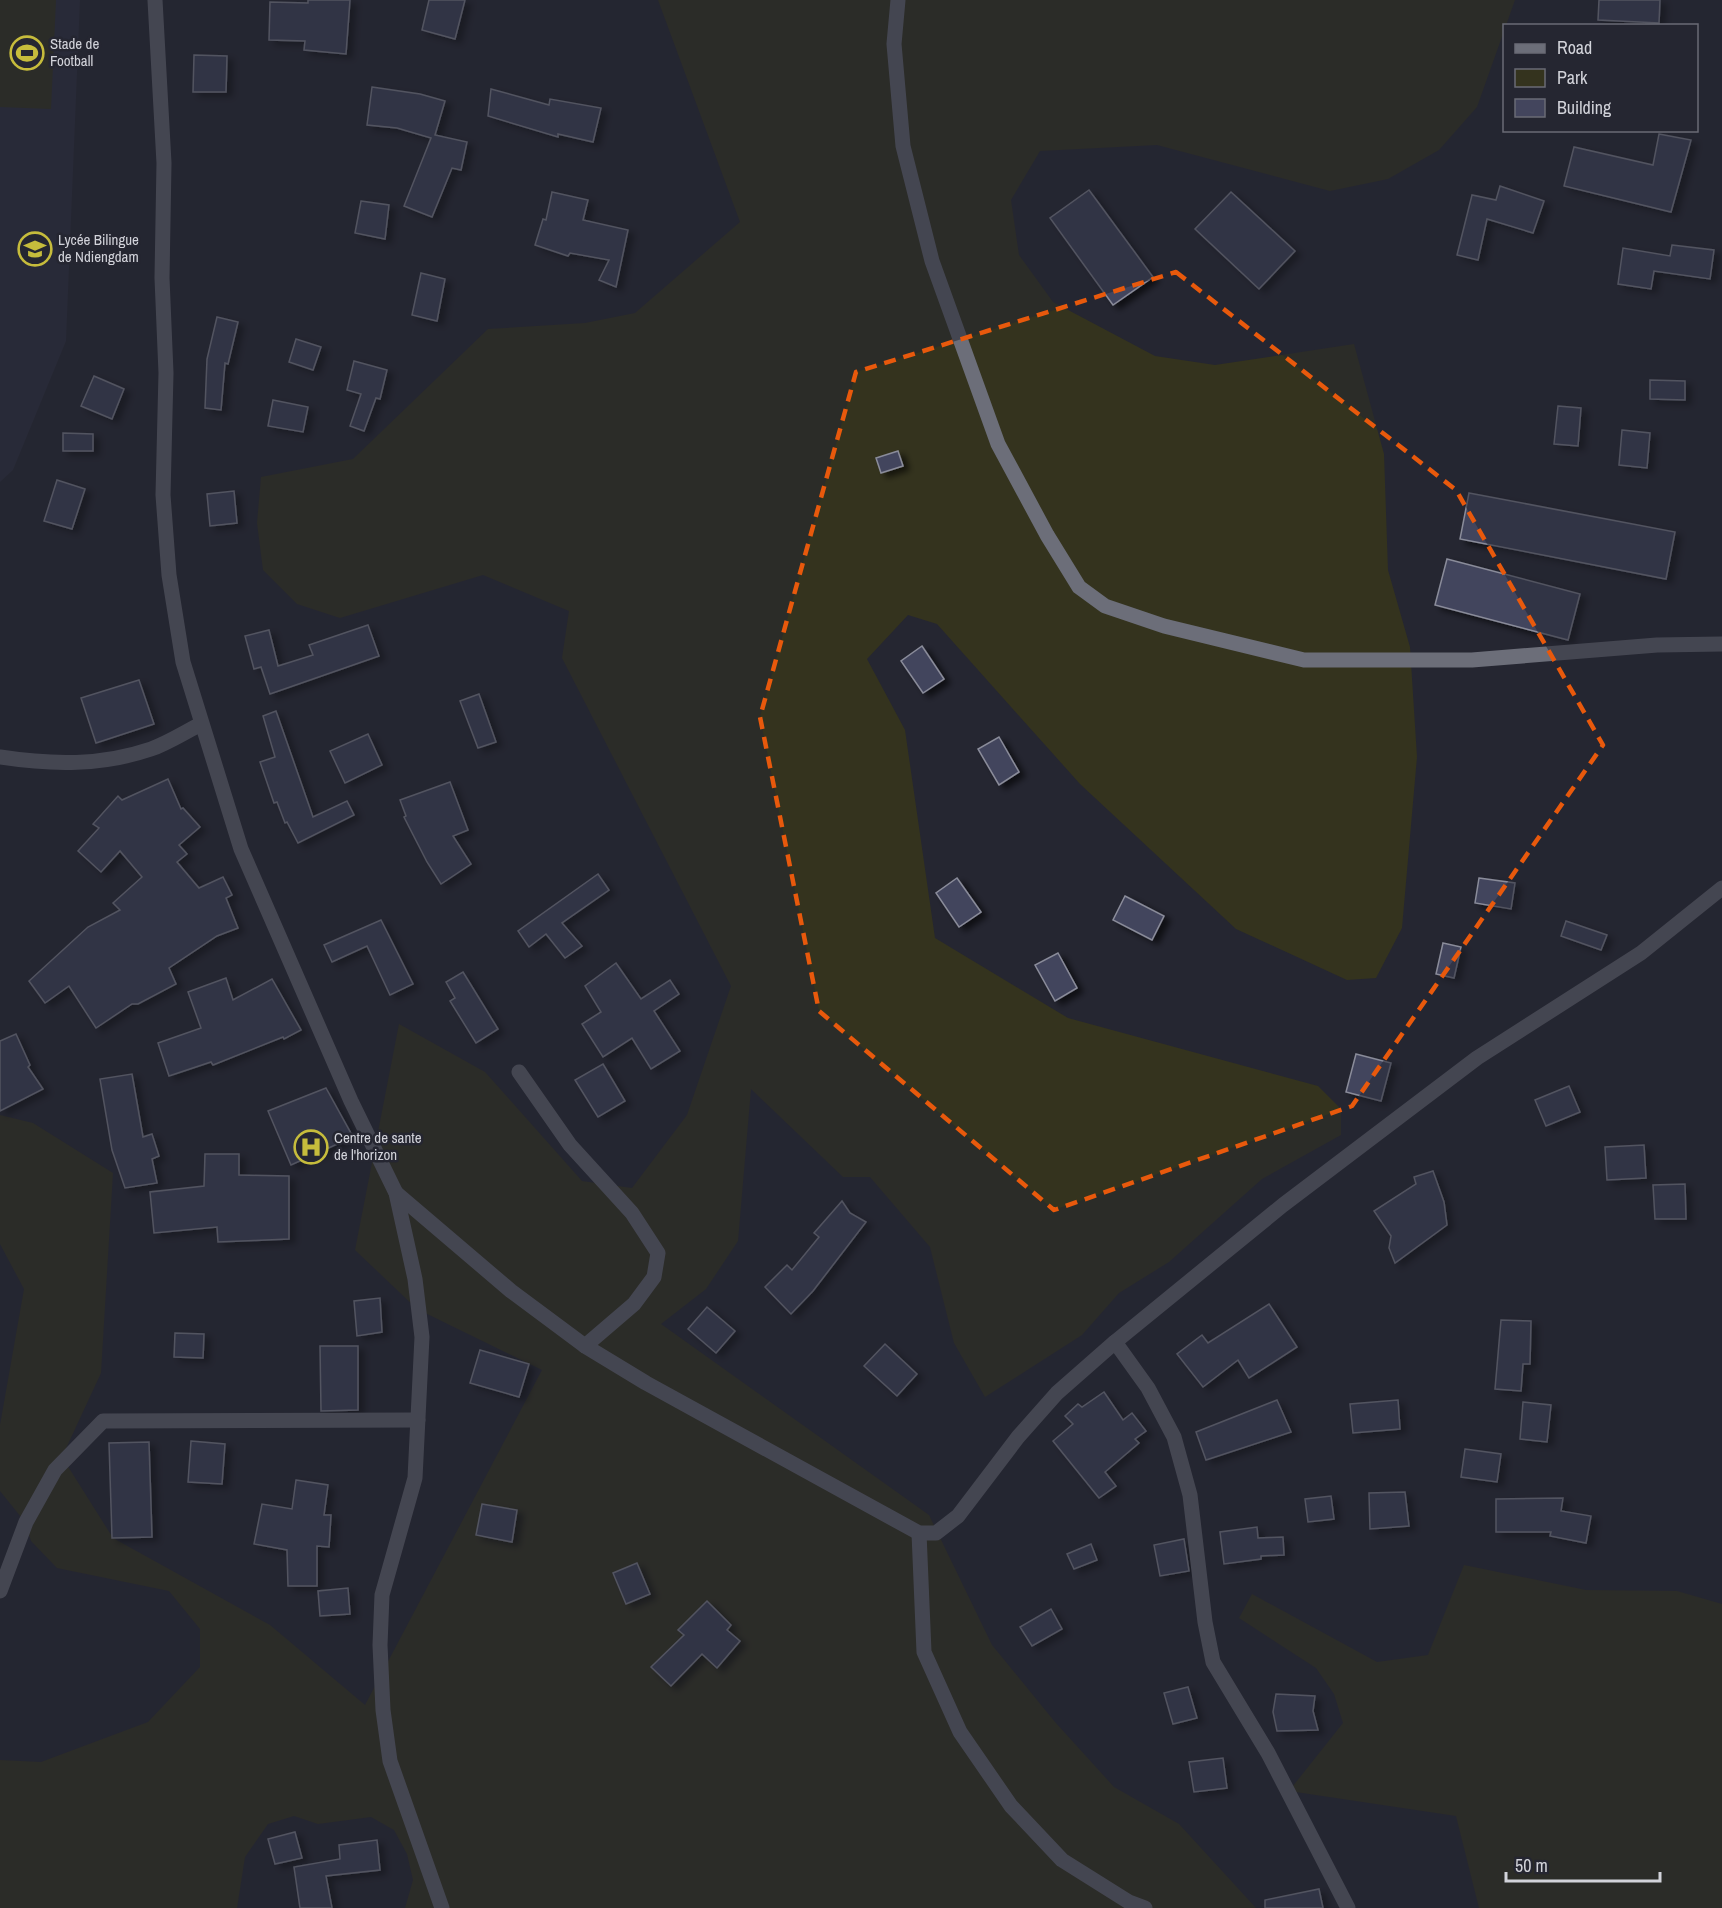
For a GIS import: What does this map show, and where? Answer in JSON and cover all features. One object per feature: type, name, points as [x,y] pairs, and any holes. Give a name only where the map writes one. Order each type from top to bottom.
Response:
[{"type":"street","points":[[155,0],[164,163],[163,495],[169,575],[183,662],[241,849],[351,1101],[396,1193],[415,1279],[422,1337],[415,1478],[382,1595],[380,1645],[383,1710],[390,1761],[442,1908]]},
{"type":"street","points":[[898,0],[894,44],[903,146],[932,261],[998,444],[1047,535],[1079,587],[1105,606],[1164,626],[1304,660],[1472,660],[1657,645],[1722,644]]},
{"type":"street","points":[[0,757],[52,764],[92,763],[153,748],[201,724]]},
{"type":"street","points":[[396,1193],[511,1291],[585,1346],[646,1383],[919,1533],[936,1533],[958,1516],[1018,1437],[1057,1393],[1115,1342],[1283,1205],[1438,1086],[1557,1005],[1641,952],[1722,888]]},
{"type":"street","points":[[519,1072],[570,1145],[632,1213],[658,1253],[654,1277],[634,1304],[585,1346]]},
{"type":"street","points":[[1115,1342],[1148,1388],[1174,1437],[1190,1495],[1204,1622],[1214,1662],[1268,1753],[1348,1908]]},
{"type":"street","points":[[0,1592],[26,1522],[55,1470],[103,1421],[418,1419]]},
{"type":"street","points":[[919,1533],[924,1652],[960,1732],[1011,1806],[1062,1860],[1130,1902],[1145,1908]]},
{"type":"highlighted area","points":[[1176,272],[1456,490],[1603,745],[1352,1106],[1054,1210],[819,1011],[760,717],[856,372]]},
{"type":"shaded area","name":"Lycée Bilingue de Ndiengdam","points":[[0,0],[80,0],[66,341],[13,470],[0,482]]},
{"type":"green space","name":"Stade de Football","points":[[0,0],[56,0],[51,109],[0,107]]},
{"type":"green space","points":[[658,0],[1515,0],[1506,24],[1503,24],[1503,34],[1477,107],[1439,150],[1388,179],[1330,191],[1157,145],[1040,151],[1011,200],[1019,255],[1053,302],[1155,356],[1215,365],[1354,344],[1384,454],[1388,570],[1410,647],[1417,757],[1402,928],[1376,978],[1347,980],[1236,929],[1080,784],[937,624],[908,615],[867,659],[905,730],[935,938],[1068,1018],[1318,1086],[1341,1109],[1341,1135],[1262,1179],[1169,1262],[1119,1293],[1082,1335],[985,1397],[954,1343],[930,1247],[870,1177],[843,1177],[751,1089],[738,1241],[706,1289],[661,1324],[929,1515],[992,1645],[1055,1722],[1114,1787],[1179,1824],[1256,1908],[405,1908],[413,1880],[407,1854],[394,1830],[371,1817],[318,1824],[294,1816],[268,1824],[245,1857],[237,1908],[0,1908],[0,1760],[41,1762],[148,1722],[200,1667],[200,1629],[169,1591],[57,1568],[31,1541],[25,1522],[0,1491],[0,1425],[24,1289],[0,1244],[0,1115],[33,1123],[113,1173],[101,1373],[62,1457],[113,1538],[270,1625],[365,1705],[542,1370],[417,1309],[355,1250],[399,1024],[485,1072],[582,1181],[632,1188],[687,1115],[731,986],[562,658],[569,611],[483,575],[340,618],[297,604],[263,570],[257,523],[261,477],[353,459],[488,329],[585,323],[635,313],[740,222]]},
{"type":"green space","points":[[1464,1565],[1586,1590],[1677,1591],[1722,1604],[1722,1908],[1479,1908],[1456,1816],[1289,1791],[1343,1723],[1334,1694],[1316,1668],[1239,1618],[1252,1594],[1377,1662],[1428,1655]]},
{"type":"building","points":[[308,0],[350,0],[346,54],[304,50],[305,41],[269,40],[270,2],[308,3]]},
{"type":"building","points":[[429,0],[465,0],[455,39],[422,30]]},
{"type":"building","points":[[1599,0],[1660,0],[1659,23],[1598,20]]},
{"type":"building","points":[[194,55],[227,56],[226,92],[193,92]]},
{"type":"building","points":[[372,87],[420,94],[445,101],[435,135],[467,142],[461,170],[452,168],[432,217],[404,206],[431,138],[397,128],[367,125]]},
{"type":"building","points":[[491,89],[549,105],[550,99],[601,108],[593,142],[558,134],[558,137],[488,116]]},
{"type":"building","points":[[1659,134],[1691,140],[1671,212],[1564,186],[1574,147],[1653,165]]},
{"type":"building","points":[[1500,186],[1544,201],[1533,233],[1487,219],[1478,260],[1457,255],[1472,195],[1496,200]]},
{"type":"building","points":[[1089,190],[1153,277],[1113,305],[1050,218]]},
{"type":"building","points":[[552,192],[588,200],[583,220],[628,230],[616,287],[599,280],[609,260],[570,253],[568,256],[535,245],[543,219],[546,220]]},
{"type":"building","points":[[1231,192],[1295,251],[1259,289],[1195,229]]},
{"type":"building","points":[[361,201],[389,205],[385,239],[355,233]]},
{"type":"building","points":[[1672,245],[1714,250],[1710,279],[1654,271],[1651,289],[1618,284],[1623,248],[1670,256]]},
{"type":"building","points":[[421,273],[445,279],[437,321],[412,315]]},
{"type":"building","points":[[217,317],[238,322],[228,364],[225,363],[221,410],[205,408],[207,359]]},
{"type":"building","points":[[296,339],[321,347],[313,370],[289,362]]},
{"type":"building","points":[[354,361],[387,370],[380,399],[376,398],[364,431],[350,426],[361,394],[347,390]]},
{"type":"building","points":[[94,376],[124,389],[112,419],[81,406]]},
{"type":"building","points":[[1650,380],[1685,381],[1685,400],[1650,399]]},
{"type":"building","points":[[273,400],[308,407],[303,432],[268,426]]},
{"type":"building","points":[[1558,406],[1581,408],[1578,446],[1554,444]]},
{"type":"building","points":[[1622,430],[1650,433],[1647,468],[1619,465]]},
{"type":"building","points":[[63,433],[93,434],[93,451],[63,451]]},
{"type":"building","points":[[898,451],[903,466],[881,473],[876,458]]},
{"type":"building","points":[[57,480],[85,489],[72,529],[44,521]]},
{"type":"building","points":[[234,491],[237,523],[210,526],[207,494]]},
{"type":"building","points":[[1469,493],[1675,532],[1666,579],[1460,539]]},
{"type":"building","points":[[1447,559],[1580,594],[1568,640],[1435,605]]},
{"type":"building","points":[[368,625],[379,656],[270,694],[261,667],[254,669],[245,636],[269,630],[278,666],[313,655],[309,645]]},
{"type":"building","points":[[922,646],[944,679],[923,693],[901,661]]},
{"type":"building","points":[[139,680],[154,724],[96,743],[81,698]]},
{"type":"building","points":[[479,694],[496,742],[478,748],[460,701]]},
{"type":"building","points":[[276,711],[313,817],[347,801],[354,815],[298,843],[287,822],[285,823],[277,802],[274,803],[260,762],[275,757],[263,716]]},
{"type":"building","points":[[368,734],[382,765],[345,783],[330,751]]},
{"type":"building","points":[[999,737],[1019,772],[999,785],[978,749]]},
{"type":"building","points":[[168,779],[181,809],[183,808],[200,827],[179,845],[187,854],[177,862],[199,888],[223,877],[232,895],[226,898],[238,928],[217,936],[169,968],[176,984],[138,1004],[132,1004],[96,1028],[69,986],[45,1003],[29,981],[88,927],[120,910],[113,903],[142,877],[120,851],[101,872],[78,851],[99,828],[93,824],[118,796],[122,800]]},
{"type":"building","points":[[450,782],[468,830],[453,836],[471,864],[441,884],[404,817],[406,816],[400,800]]},
{"type":"building","points":[[598,874],[609,890],[562,923],[582,946],[565,958],[546,934],[529,947],[518,931]]},
{"type":"building","points":[[957,878],[981,912],[959,927],[936,893]]},
{"type":"building","points":[[1479,878],[1515,883],[1511,909],[1475,903]]},
{"type":"building","points":[[1125,896],[1164,916],[1152,940],[1113,920]]},
{"type":"building","points":[[381,920],[413,984],[390,995],[367,946],[332,962],[324,945]]},
{"type":"building","points":[[1566,921],[1607,935],[1601,950],[1561,936]]},
{"type":"building","points":[[1443,943],[1461,947],[1454,978],[1436,974]]},
{"type":"building","points":[[1058,953],[1077,988],[1055,1001],[1035,965]]},
{"type":"building","points":[[616,963],[641,999],[670,980],[679,994],[654,1011],[680,1051],[651,1069],[632,1038],[603,1057],[582,1024],[601,1012],[585,986]]},
{"type":"building","points":[[463,972],[498,1029],[476,1043],[450,1001],[455,998],[446,982]]},
{"type":"building","points":[[226,978],[233,1000],[272,979],[301,1030],[284,1039],[283,1037],[213,1065],[211,1062],[169,1076],[158,1043],[201,1028],[188,992]]},
{"type":"building","points":[[16,1034],[30,1065],[28,1067],[43,1089],[0,1111],[0,1041]]},
{"type":"building","points":[[1356,1054],[1391,1063],[1381,1101],[1346,1092]]},
{"type":"building","points":[[603,1064],[625,1101],[598,1117],[575,1080]]},
{"type":"building","points":[[132,1074],[143,1137],[152,1134],[159,1156],[152,1159],[157,1183],[125,1188],[112,1150],[100,1079]]},
{"type":"building","points":[[1569,1086],[1580,1112],[1546,1126],[1535,1100]]},
{"type":"building","points":[[326,1088],[353,1137],[291,1165],[268,1111]]},
{"type":"building","points":[[1644,1145],[1646,1178],[1607,1180],[1605,1147]]},
{"type":"building","points":[[205,1154],[239,1154],[239,1175],[289,1176],[289,1239],[218,1242],[217,1227],[154,1233],[150,1192],[204,1186]]},
{"type":"building","points":[[1433,1171],[1444,1202],[1447,1225],[1395,1263],[1389,1248],[1391,1236],[1374,1211],[1416,1184],[1414,1177]]},
{"type":"building","points":[[1685,1184],[1686,1219],[1655,1219],[1653,1185]]},
{"type":"building","points":[[842,1201],[850,1213],[866,1222],[813,1291],[791,1314],[765,1287],[787,1265],[792,1270],[819,1237],[814,1233]]},
{"type":"building","points":[[380,1298],[382,1332],[357,1336],[354,1301]]},
{"type":"building","points":[[1269,1304],[1297,1347],[1249,1378],[1238,1360],[1203,1387],[1177,1354],[1202,1335],[1208,1343]]},
{"type":"building","points":[[707,1307],[735,1331],[716,1353],[688,1329]]},
{"type":"building","points":[[1501,1320],[1531,1321],[1530,1364],[1523,1364],[1521,1391],[1495,1389]]},
{"type":"building","points":[[175,1333],[204,1334],[203,1358],[174,1357]]},
{"type":"building","points":[[885,1344],[917,1374],[897,1396],[864,1366]]},
{"type":"building","points":[[320,1346],[358,1346],[358,1410],[321,1411]]},
{"type":"building","points":[[480,1350],[529,1364],[519,1397],[470,1383]]},
{"type":"building","points":[[1104,1392],[1123,1420],[1132,1413],[1146,1431],[1135,1439],[1139,1443],[1105,1472],[1116,1486],[1099,1498],[1053,1441],[1073,1424],[1065,1416],[1078,1404],[1082,1407]]},
{"type":"building","points":[[1277,1400],[1291,1432],[1206,1460],[1196,1432]]},
{"type":"building","points":[[1398,1400],[1400,1429],[1353,1433],[1350,1404]]},
{"type":"building","points":[[1523,1402],[1551,1405],[1547,1442],[1520,1439]]},
{"type":"building","points":[[191,1441],[225,1444],[222,1484],[188,1482]]},
{"type":"building","points":[[149,1442],[152,1537],[112,1538],[109,1443]]},
{"type":"building","points":[[1465,1449],[1501,1454],[1497,1482],[1461,1477]]},
{"type":"building","points":[[296,1480],[328,1485],[324,1515],[331,1515],[329,1547],[317,1546],[317,1586],[288,1586],[287,1550],[254,1544],[262,1504],[292,1509]]},
{"type":"building","points":[[1405,1492],[1409,1526],[1370,1529],[1369,1493]]},
{"type":"building","points":[[1331,1496],[1334,1519],[1308,1522],[1305,1499]]},
{"type":"building","points":[[1563,1498],[1561,1511],[1591,1516],[1586,1543],[1550,1536],[1551,1532],[1496,1532],[1496,1499]]},
{"type":"building","points":[[482,1504],[517,1510],[512,1542],[476,1535]]},
{"type":"building","points":[[1257,1527],[1258,1538],[1283,1537],[1284,1555],[1261,1556],[1261,1559],[1224,1564],[1220,1532]]},
{"type":"building","points":[[1184,1539],[1189,1571],[1160,1576],[1154,1545]]},
{"type":"building","points":[[1091,1544],[1097,1560],[1074,1569],[1067,1554]]},
{"type":"building","points":[[637,1563],[650,1594],[626,1604],[613,1573]]},
{"type":"building","points":[[348,1588],[350,1614],[320,1616],[318,1591]]},
{"type":"building","points":[[707,1601],[731,1625],[727,1630],[740,1641],[717,1668],[702,1654],[671,1686],[651,1667],[684,1635],[678,1630]]},
{"type":"building","points":[[1051,1609],[1062,1629],[1032,1646],[1020,1627]]},
{"type":"building","points":[[1188,1687],[1197,1718],[1173,1724],[1164,1693]]},
{"type":"building","points":[[1276,1694],[1315,1696],[1313,1711],[1318,1730],[1277,1731],[1273,1712]]},
{"type":"building","points":[[1223,1758],[1227,1788],[1194,1792],[1189,1762]]},
{"type":"building","points":[[295,1832],[302,1858],[275,1864],[268,1839]]},
{"type":"building","points":[[377,1840],[380,1870],[326,1876],[332,1908],[300,1908],[294,1867],[340,1859],[339,1845]]},
{"type":"building","points":[[1319,1889],[1323,1908],[1265,1908],[1265,1900]]},
{"type":"place","name":"Stade de Football","points":[[27,53]]},
{"type":"place","name":"Lycée Bilingue de Ndiengdam","points":[[35,249]]},
{"type":"place","name":"Centre de sante de l'horizon","points":[[311,1147]]}]
